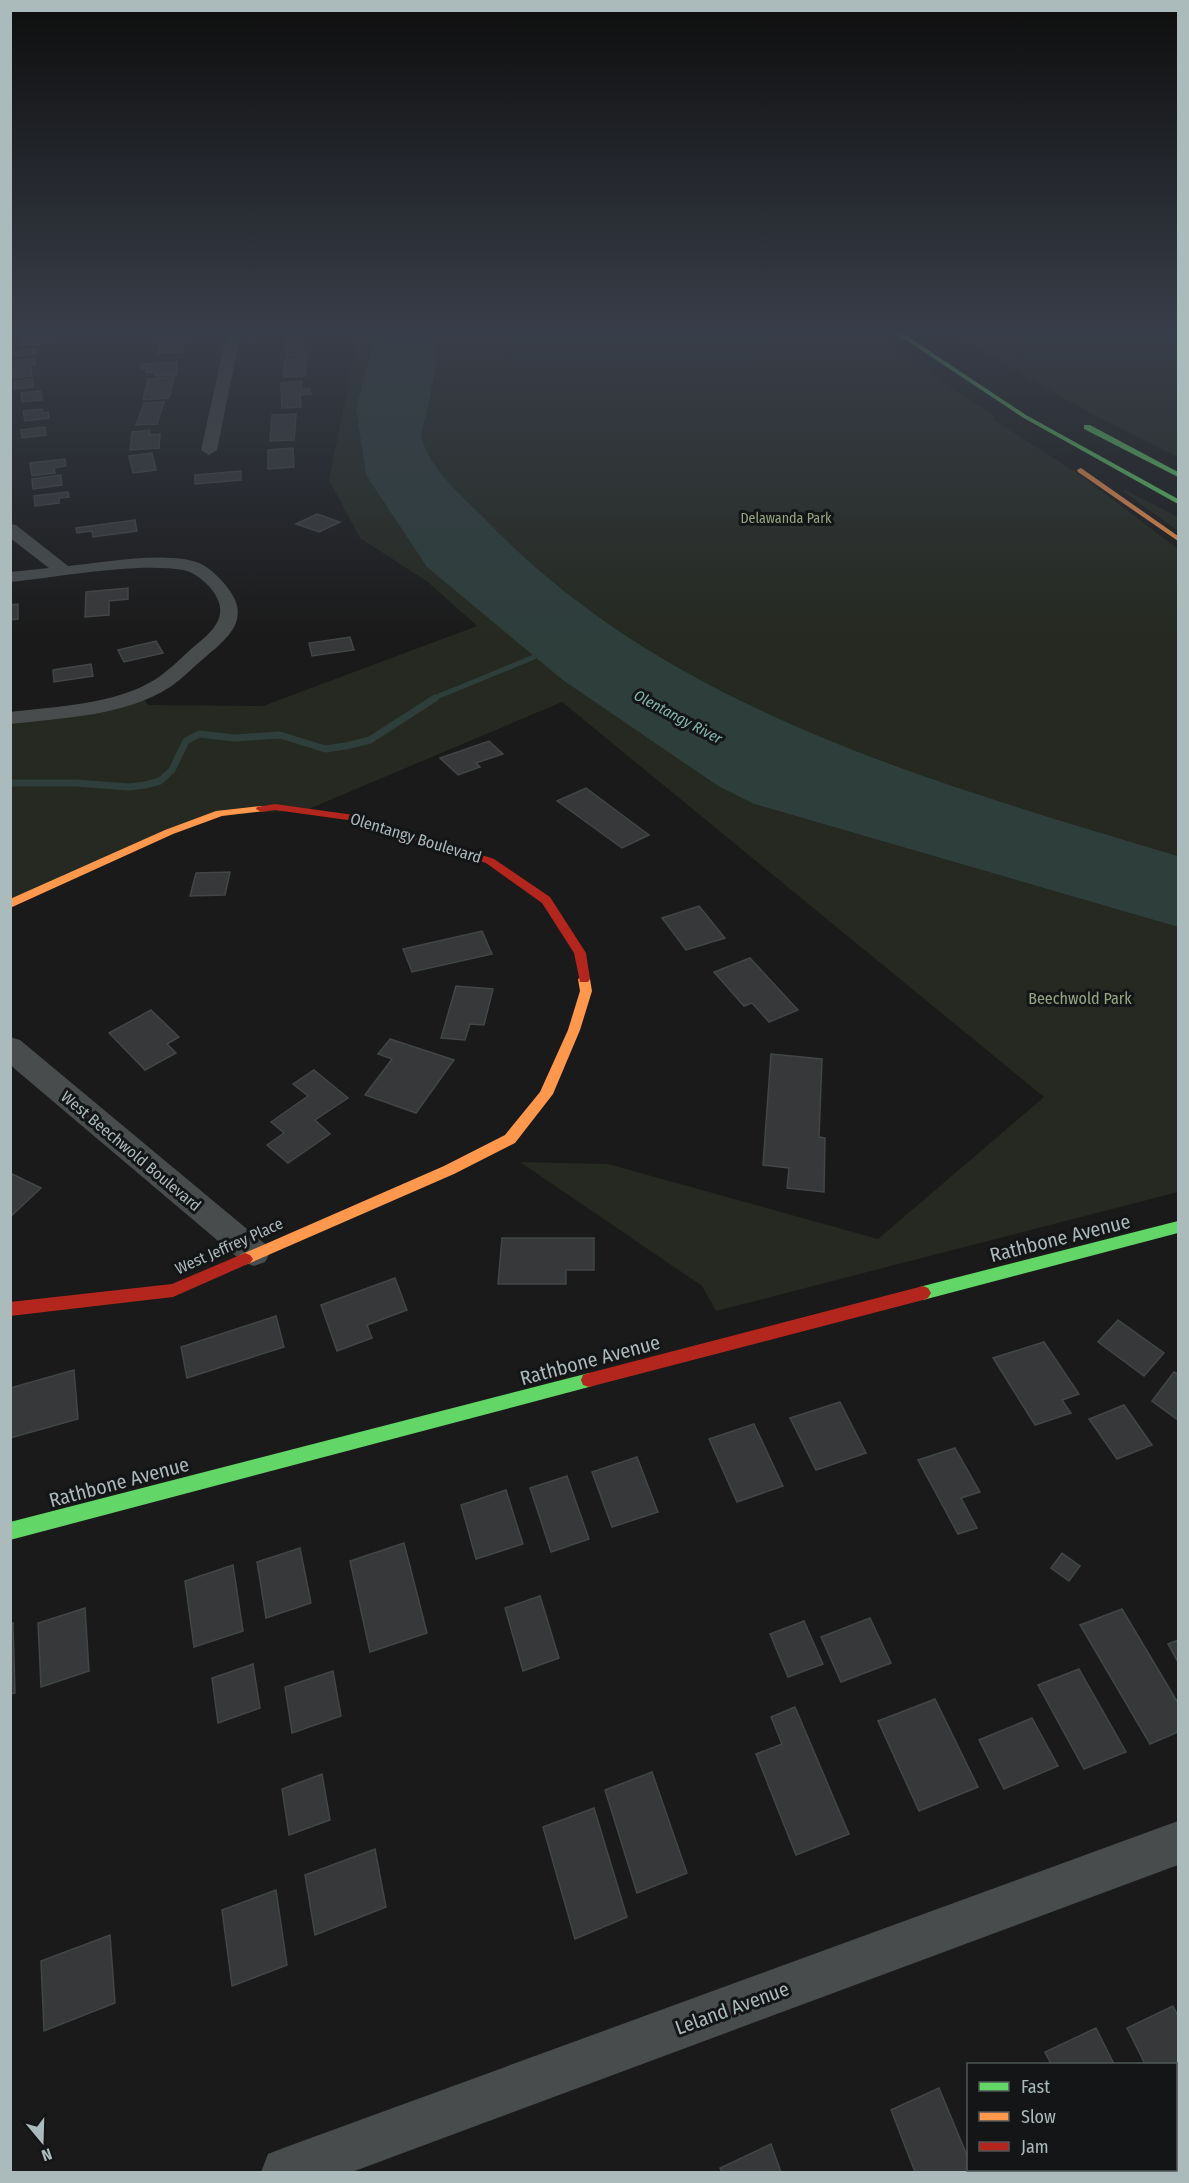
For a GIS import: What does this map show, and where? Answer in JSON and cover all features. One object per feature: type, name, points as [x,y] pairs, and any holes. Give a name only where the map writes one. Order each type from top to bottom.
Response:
[{"type":"main road","points":[[1033,434],[1054,450]]},
{"type":"main road","points":[[1056,434],[1179,502]]},
{"type":"main road","points":[[1101,434],[1174,473]]},
{"type":"main road","points":[[1071,462],[1179,539]]},
{"type":"main road","name":"Olentangy Boulevard","points":[[10,904],[220,813],[275,807],[357,818],[490,861],[546,900],[580,953],[586,991],[574,1030],[546,1095],[510,1139],[449,1170]]},
{"type":"main road","name":"West Jeffrey Place","points":[[10,1309],[173,1290],[449,1170]]},
{"type":"main road","name":"Rathbone Avenue","points":[[10,1531],[1179,1227]]},
{"type":"street","points":[[210,450],[213,434]]},
{"type":"street","points":[[10,529],[63,570]]},
{"type":"street","points":[[10,577],[135,564],[183,564],[201,569],[226,596],[230,614],[221,634],[164,683],[130,698],[91,708],[10,717]]},
{"type":"street","name":"West Beechwold Boulevard","points":[[10,1047],[26,1063],[254,1253]]},
{"type":"street","name":"Leland Avenue","points":[[286,2172],[1179,1843]]},
{"type":"green space","name":"Beechwold Park","points":[[338,434],[360,434],[366,475],[384,500],[564,681],[718,786],[754,804],[1178,927],[1178,1192],[716,1311],[702,1286],[520,1162],[608,1164],[878,1239],[1044,1097],[562,702],[304,811],[220,813],[11,904],[10,718],[138,694],[149,705],[263,706],[477,626],[428,582],[360,538],[329,480]]},
{"type":"green space","name":"Delawanda Park","points":[[422,434],[1016,434],[1083,477],[1178,549],[1178,856],[900,768],[809,732],[721,691],[638,643],[559,587],[487,521],[441,473],[427,451]]},
{"type":"green space","points":[[1132,434],[1178,434],[1178,457]]},
{"type":"green space","points":[[1123,491],[1178,517],[1178,531]]},
{"type":"water","name":"Olentangy River","points":[[360,434],[422,434],[427,451],[441,473],[487,521],[559,587],[638,643],[721,691],[809,732],[900,768],[1178,856],[1178,927],[754,804],[718,786],[564,681],[427,567],[366,475]]},
{"type":"building","points":[[21,434],[46,434],[46,435],[22,438]]},
{"type":"building","points":[[132,434],[160,434],[159,448],[130,450]]},
{"type":"building","points":[[271,434],[294,434],[294,440],[270,441]]},
{"type":"building","points":[[293,448],[294,467],[268,469],[268,450]]},
{"type":"building","points":[[152,453],[156,470],[133,473],[129,456]]},
{"type":"building","points":[[65,459],[66,466],[54,468],[55,473],[32,476],[30,463]]},
{"type":"building","points":[[241,471],[241,480],[195,484],[195,475]]},
{"type":"building","points":[[61,475],[62,485],[33,489],[32,479]]},
{"type":"building","points":[[68,492],[69,497],[59,498],[59,503],[35,506],[34,496]]},
{"type":"building","points":[[317,514],[340,522],[319,532],[296,524]]},
{"type":"building","points":[[135,520],[137,531],[93,537],[92,531],[77,533],[76,528]]},
{"type":"building","points":[[128,588],[128,599],[109,601],[109,615],[85,617],[86,592]]},
{"type":"building","points":[[18,604],[18,619],[10,620],[10,605]]},
{"type":"building","points":[[350,637],[354,650],[312,656],[309,643]]},
{"type":"building","points":[[156,641],[163,653],[124,662],[118,650]]},
{"type":"building","points":[[91,664],[93,676],[54,682],[53,670]]},
{"type":"building","points":[[489,741],[503,754],[476,763],[480,767],[458,775],[440,758]]},
{"type":"building","points":[[586,788],[649,835],[622,848],[557,801]]},
{"type":"building","points":[[230,872],[225,895],[190,896],[196,873]]},
{"type":"building","points":[[699,906],[725,938],[686,950],[662,918]]},
{"type":"building","points":[[482,931],[492,954],[412,972],[403,949]]},
{"type":"building","points":[[750,958],[798,1010],[769,1022],[752,1003],[744,1006],[714,972]]},
{"type":"building","points":[[456,986],[493,989],[484,1025],[470,1024],[465,1040],[441,1038]]},
{"type":"building","points":[[151,1010],[179,1037],[167,1044],[176,1053],[145,1070],[109,1033]]},
{"type":"building","points":[[390,1039],[454,1060],[416,1113],[365,1095],[392,1059],[378,1054]]},
{"type":"building","points":[[771,1054],[822,1059],[819,1137],[825,1138],[824,1192],[787,1188],[789,1168],[763,1165]]},
{"type":"building","points":[[314,1070],[348,1098],[315,1120],[330,1134],[288,1163],[267,1145],[284,1133],[271,1122],[308,1096],[293,1084]]},
{"type":"building","points":[[10,1173],[41,1188],[10,1217]]},
{"type":"building","points":[[502,1238],[594,1238],[594,1270],[566,1270],[566,1284],[498,1284]]},
{"type":"building","points":[[395,1278],[407,1310],[367,1325],[372,1338],[337,1351],[321,1305]]},
{"type":"building","points":[[276,1316],[284,1347],[187,1378],[181,1347]]},
{"type":"building","points":[[1118,1320],[1164,1353],[1144,1376],[1098,1342]]},
{"type":"building","points":[[1044,1342],[1079,1394],[1062,1400],[1071,1413],[1035,1425],[993,1358]]},
{"type":"building","points":[[74,1370],[78,1419],[10,1438],[10,1388]]},
{"type":"building","points":[[1174,1372],[1178,1374],[1178,1420],[1152,1401]]},
{"type":"building","points":[[840,1402],[866,1453],[816,1470],[790,1418]]},
{"type":"building","points":[[1124,1405],[1152,1445],[1117,1459],[1089,1419]]},
{"type":"building","points":[[754,1424],[783,1486],[737,1502],[709,1439]]},
{"type":"building","points":[[955,1448],[980,1492],[961,1498],[977,1528],[958,1534],[918,1460]]},
{"type":"building","points":[[637,1457],[658,1512],[612,1527],[592,1472]]},
{"type":"building","points":[[567,1476],[589,1539],[551,1552],[530,1488]]},
{"type":"building","points":[[506,1490],[523,1544],[476,1559],[461,1505]]},
{"type":"building","points":[[404,1543],[427,1633],[370,1652],[350,1561]]},
{"type":"building","points":[[300,1548],[311,1603],[266,1618],[257,1562]]},
{"type":"building","points":[[1062,1553],[1080,1566],[1069,1581],[1051,1568]]},
{"type":"building","points":[[233,1565],[243,1631],[194,1647],[185,1581]]},
{"type":"building","points":[[540,1596],[559,1658],[523,1671],[505,1608]]},
{"type":"building","points":[[85,1608],[89,1671],[41,1687],[38,1623]]},
{"type":"building","points":[[1122,1609],[1178,1703],[1178,1732],[1150,1744],[1080,1625]]},
{"type":"building","points":[[870,1618],[891,1663],[841,1682],[821,1637]]},
{"type":"building","points":[[804,1621],[823,1664],[788,1677],[770,1634]]},
{"type":"building","points":[[13,1623],[15,1693],[10,1694],[10,1624]]},
{"type":"building","points":[[1178,1640],[1178,1662],[1168,1644]]},
{"type":"building","points":[[253,1664],[260,1708],[218,1723],[212,1678]]},
{"type":"building","points":[[1079,1669],[1126,1752],[1084,1769],[1038,1685]]},
{"type":"building","points":[[333,1671],[341,1716],[292,1733],[285,1687]]},
{"type":"building","points":[[935,1699],[978,1787],[919,1811],[878,1721]]},
{"type":"building","points":[[795,1707],[849,1834],[796,1855],[756,1754],[782,1744],[771,1717]]},
{"type":"building","points":[[1032,1718],[1058,1766],[1004,1789],[979,1740]]},
{"type":"building","points":[[652,1772],[687,1873],[637,1893],[605,1790]]},
{"type":"building","points":[[322,1774],[330,1820],[289,1835],[282,1789]]},
{"type":"building","points":[[594,1808],[627,1917],[575,1939],[543,1827]]},
{"type":"building","points":[[375,1849],[386,1907],[315,1935],[305,1875]]},
{"type":"building","points":[[276,1890],[287,1965],[232,1986],[222,1910]]},
{"type":"building","points":[[110,1935],[115,2003],[44,2031],[41,1961]]},
{"type":"building","points":[[1173,2006],[1178,2016],[1178,2131],[1177,2063],[1144,2063],[1127,2028]]},
{"type":"building","points":[[1096,2028],[1114,2063],[1050,2063],[1045,2052]]},
{"type":"building","points":[[939,2088],[967,2156],[967,2171],[975,2172],[915,2172],[891,2110]]},
{"type":"building","points":[[771,2144],[781,2172],[722,2172],[720,2168]]},
{"type":"building","points":[[1100,2171],[1148,2171],[1146,2172]]},
{"type":"waterway","points":[[432,699],[534,657]]},
{"type":"waterway","points":[[10,783],[76,783],[129,787],[145,785],[160,781],[172,770],[186,741],[199,734],[235,738],[280,735],[325,749],[346,746],[370,740],[435,698]]},
{"type":"traffic: fast","points":[[1056,434],[1178,502]]},
{"type":"traffic: fast","points":[[1100,434],[1178,475]]},
{"type":"traffic: fast","points":[[923,1293],[1178,1227]]},
{"type":"traffic: fast","points":[[10,1531],[589,1380]]},
{"type":"traffic: slow","points":[[1081,470],[1178,539]]},
{"type":"traffic: slow","points":[[10,904],[169,832],[220,813],[261,809]]},
{"type":"traffic: slow","points":[[245,1259],[449,1170],[510,1139],[546,1094],[574,1030],[586,991],[584,979]]},
{"type":"traffic: jam","points":[[261,809],[275,807],[357,818],[490,861],[546,900],[580,953],[584,979]]},
{"type":"traffic: jam","points":[[10,1309],[173,1290],[245,1259]]},
{"type":"traffic: jam","points":[[589,1380],[923,1293]]}]
